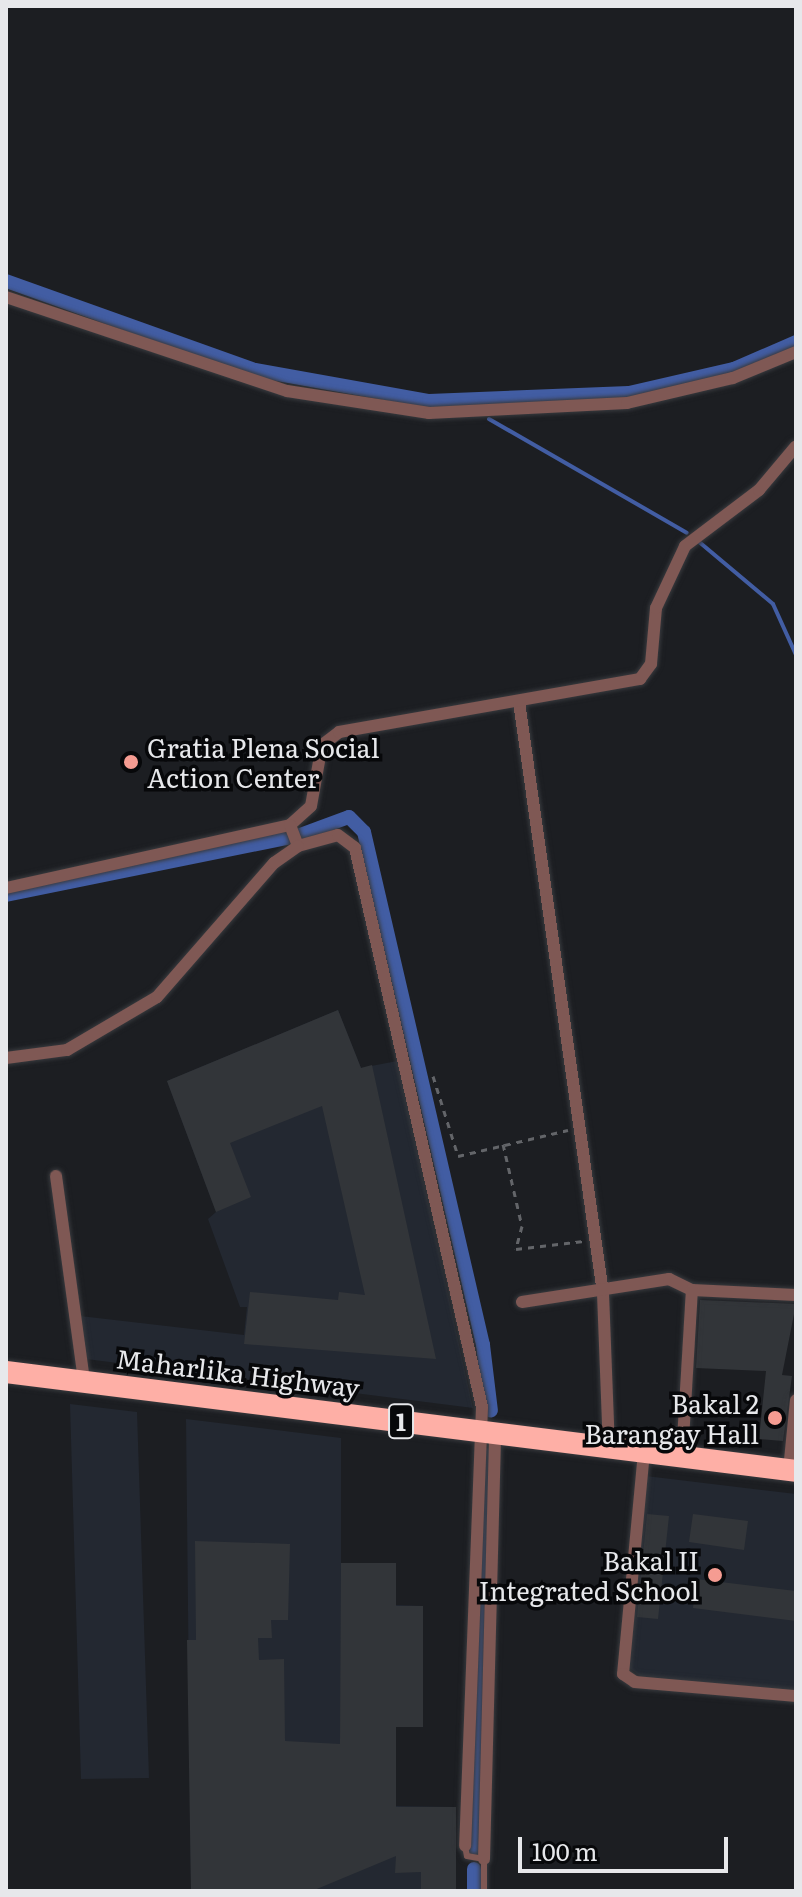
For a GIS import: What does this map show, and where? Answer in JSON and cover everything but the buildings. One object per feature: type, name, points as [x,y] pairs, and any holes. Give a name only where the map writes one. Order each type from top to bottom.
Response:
[{"type":"highway","name":"Maharlika Highway","points":[[6,1372],[793,1471]]},
{"type":"street","points":[[6,297],[275,387],[429,413],[627,403],[733,378],[796,352]]},
{"type":"street","points":[[6,888],[290,825],[311,806],[330,735],[379,720],[627,685],[645,675],[656,608],[685,546],[759,490],[796,446]]},
{"type":"street","points":[[519,702],[603,1293],[609,1447]]},
{"type":"street","points":[[290,825],[298,846]]},
{"type":"street","points":[[6,1058],[67,1050],[157,997],[274,863],[298,846],[343,835],[356,852],[472,1345],[488,1432],[484,1859]]},
{"type":"street","points":[[56,1176],[84,1381]]},
{"type":"street","points":[[522,1302],[603,1293],[669,1279],[692,1290],[796,1295]]},
{"type":"street","points":[[682,1457],[692,1290]]},
{"type":"street","points":[[793,1471],[796,1400]]},
{"type":"street","points":[[465,1846],[488,1432]]},
{"type":"street","points":[[644,1452],[623,1674],[635,1682],[796,1696]]},
{"type":"lane","points":[[465,1846],[467,1856],[484,1859],[484,1891]]},
{"type":"path","points":[[433,1076],[453,1153],[465,1157],[503,1144],[580,1128]]},
{"type":"path","points":[[503,1144],[522,1226],[516,1249],[595,1240]]},
{"type":"shaded area","points":[[338,1010],[361,1068],[397,1061],[473,1408],[86,1359],[80,1316],[244,1335],[247,1307],[240,1307],[208,1219],[216,1212],[167,1081]]},
{"type":"shaded area","points":[[70,1404],[137,1412],[149,1778],[81,1779]]},
{"type":"shaded area","points":[[186,1419],[341,1438],[341,1563],[396,1563],[396,1605],[423,1606],[423,1727],[396,1727],[396,1806],[456,1807],[456,1891],[191,1891]]},
{"type":"shaded area","name":"Bakal II Integrated School","points":[[646,1476],[796,1494],[796,1691],[640,1676],[627,1666]]},
{"type":"waterway","points":[[6,281],[255,370],[429,401],[629,393],[734,369],[796,342]]},
{"type":"waterway","points":[[489,419],[687,533]]},
{"type":"waterway","points":[[698,541],[773,604],[796,655]]},
{"type":"waterway","points":[[300,835],[349,817],[364,832],[483,1345],[491,1411]]},
{"type":"waterway","points":[[6,895],[287,838]]},
{"type":"waterway","points":[[475,1851],[487,1455]]},
{"type":"waterway","points":[[474,1869],[474,1891]]},
{"type":"place","name":"Gratia Plena Social Action Center","points":[[131,762]]},
{"type":"place","name":"Bakal 2 Barangay Hall","points":[[775,1418]]},
{"type":"place","name":"Bakal II Integrated School","points":[[715,1575]]}]
